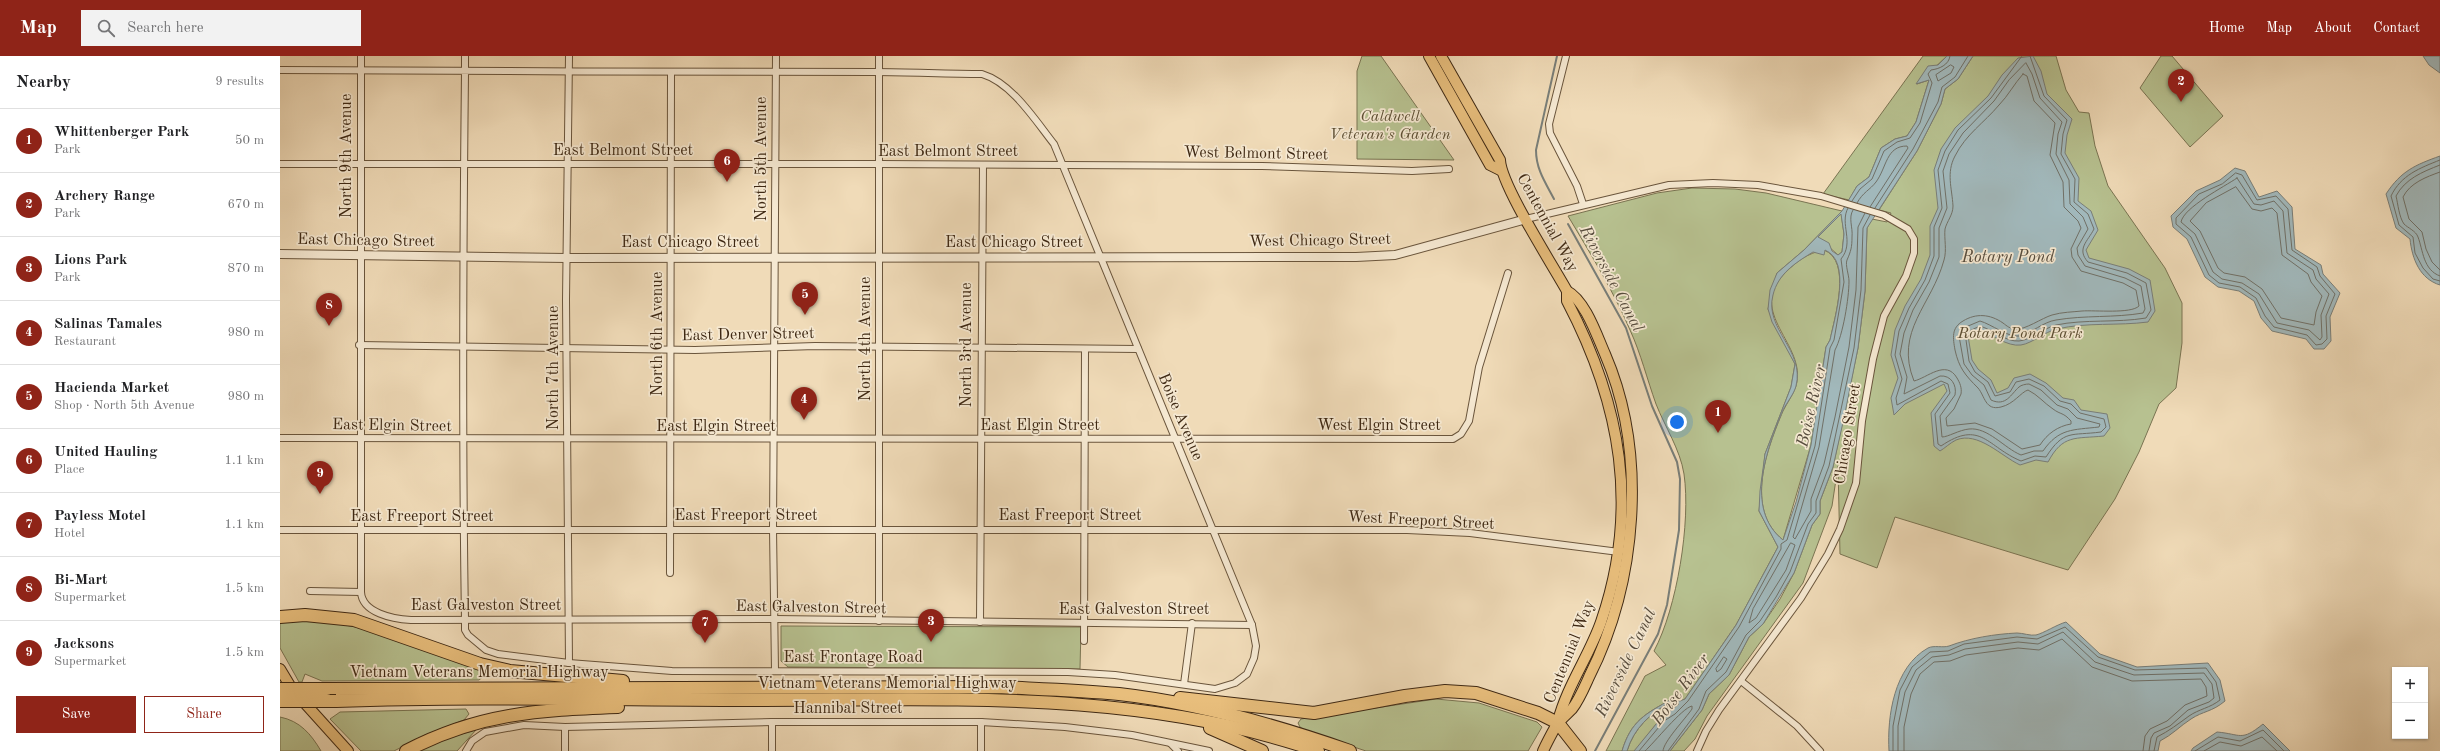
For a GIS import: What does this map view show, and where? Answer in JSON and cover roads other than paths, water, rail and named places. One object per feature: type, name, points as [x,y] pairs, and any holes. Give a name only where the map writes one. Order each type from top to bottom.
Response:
[{"type":"highway","points":[[280,617],[305,615],[354,620],[480,664],[510,671],[677,687],[998,687],[1059,689],[1121,694],[1149,694],[1314,714],[1405,696],[1453,692],[1476,694],[1538,713],[1558,723],[1579,749]]},
{"type":"highway","name":"Vietnam Veterans Memorial Highway","points":[[280,690],[677,687]]},
{"type":"highway","points":[[1121,694],[1264,723],[1350,751]]},
{"type":"highway","name":"Vietnam Veterans Memorial Highway","points":[[280,701],[336,701],[451,697],[664,700],[1015,700],[1126,708],[1191,719],[1318,751]]},
{"type":"highway","points":[[406,751],[451,730],[501,716],[549,710],[632,706],[664,700]]},
{"type":"highway","points":[[1191,719],[1262,751]]},
{"type":"main road","name":"Centennial Way","points":[[1429,56],[1490,165],[1500,170]]},
{"type":"main road","name":"Centennial Way","points":[[1441,56],[1500,160],[1500,170],[1567,291],[1567,301],[1597,364],[1616,431],[1620,469],[1621,506],[1613,580],[1602,621],[1586,660],[1563,704],[1558,723],[1543,751]]},
{"type":"main road","name":"Centennial Way","points":[[1558,723],[1572,708],[1602,650],[1618,602],[1628,554],[1632,504],[1626,429],[1608,362],[1595,331],[1576,295],[1567,291]]},
{"type":"main road","points":[[280,669],[292,689],[348,751]]},
{"type":"street","name":"North 9th Avenue","points":[[361,56],[361,592]]},
{"type":"street","points":[[465,56],[462,440],[465,619]]},
{"type":"street","name":"North 7th Avenue","points":[[569,56],[567,258],[569,663]]},
{"type":"street","name":"North 5th Avenue","points":[[775,671],[773,439],[776,56]]},
{"type":"street","name":"North 4th Avenue","points":[[879,56],[879,621]]},
{"type":"street","points":[[1566,56],[1549,124],[1550,133],[1577,186],[1583,204]]},
{"type":"street","name":"Boise Avenue","points":[[280,70],[465,72],[879,72],[982,74],[991,77],[1010,92],[1039,125],[1054,144],[1063,165],[1252,625],[1256,646],[1254,658],[1247,674],[1241,678]]},
{"type":"street","name":"North 6th Avenue","points":[[670,573],[671,72]]},
{"type":"street","name":"East Belmont Street","points":[[280,164],[568,163],[1063,165]]},
{"type":"street","name":"North 3rd Avenue","points":[[980,622],[981,257],[983,165]]},
{"type":"street","name":"West Belmont Street","points":[[1063,165],[1262,166],[1412,171],[1449,169]]},
{"type":"street","name":"West Chicago Street","points":[[1100,256],[1356,257],[1395,255],[1526,218],[1669,185],[1713,182],[1758,185],[1821,196],[1842,203]]},
{"type":"street","name":"Chicago Street","points":[[1697,751],[1706,731],[1801,598],[1828,554],[1856,483],[1862,421],[1884,316],[1906,276],[1914,253],[1914,239],[1908,229],[1884,215],[1842,203]]},
{"type":"street","name":"East Chicago Street","points":[[280,254],[567,258],[1100,256]]},
{"type":"street","name":"West Elgin Street","points":[[1176,439],[1453,439],[1462,434],[1469,421],[1479,367],[1508,273]]},
{"type":"street","name":"East Denver Street","points":[[360,346],[463,346],[671,350],[879,346],[1138,349]]},
{"type":"street","points":[[1084,641],[1086,529],[1084,439],[1085,349]]},
{"type":"street","name":"East Elgin Street","points":[[280,438],[462,440],[1176,439]]},
{"type":"street","name":"West Freeport Street","points":[[1212,529],[1448,532],[1628,554]]},
{"type":"street","name":"East Freeport Street","points":[[280,530],[1212,529]]},
{"type":"street","points":[[310,591],[361,592]]},
{"type":"street","name":"East Galveston Street","points":[[361,592],[362,601],[366,606],[392,617],[411,620],[775,619],[1192,623],[1252,625]]},
{"type":"street","name":"East Frontage Road","points":[[465,619],[465,630],[468,635],[478,645],[498,654],[569,663],[672,671],[1068,672],[1184,684],[1215,689],[1235,683],[1241,678]]},
{"type":"street","points":[[1184,684],[1192,623]]},
{"type":"street","points":[[1741,681],[1797,726],[1820,751]]},
{"type":"street","points":[[772,722],[772,751]]},
{"type":"street","name":"Hannibal Street","points":[[466,751],[472,741],[485,732],[524,725],[565,726],[772,722],[981,722],[1065,727],[1169,743],[1209,751]]},
{"type":"street","points":[[981,722],[981,751]]},
{"type":"street","points":[[565,726],[565,751]]},
{"type":"street","points":[[1169,743],[1178,751]]},
{"type":"water","points":[[1947,56],[1973,56],[1958,79],[1945,89],[1941,104],[1917,151],[1867,228],[1865,291],[1858,348],[1844,418],[1833,467],[1820,501],[1820,514],[1812,525],[1794,573],[1763,624],[1749,637],[1729,675],[1709,694],[1702,710],[1670,751],[1634,751],[1661,718],[1679,704],[1670,702],[1656,711],[1644,722],[1634,735],[1627,751],[1622,751],[1630,732],[1640,719],[1672,699],[1680,701],[1685,699],[1736,625],[1778,547],[1759,511],[1760,491],[1765,454],[1791,387],[1795,364],[1772,322],[1768,309],[1770,290],[1777,273],[1804,250],[1842,211],[1857,186],[1869,177],[1881,148],[1895,139],[1907,136],[1916,122],[1929,80],[1916,84],[1928,66],[1938,65]],"holes":[[[1841,214],[1844,234],[1842,252],[1838,255],[1832,251],[1829,243],[1818,237]],[[1825,250],[1833,256],[1838,265],[1840,277],[1838,304],[1830,340],[1826,347],[1811,445],[1796,502],[1783,540],[1771,527],[1764,512],[1762,478],[1777,425],[1783,410],[1795,389],[1797,373],[1795,361],[1774,318],[1772,307],[1773,295],[1779,281],[1788,270],[1813,252],[1824,255]]]},
{"type":"water","name":"Rotary Pond","points":[[2033,56],[2041,71],[2047,94],[2072,119],[2067,135],[2065,153],[2079,178],[2078,201],[2091,211],[2098,230],[2086,250],[2089,258],[2129,269],[2150,280],[2155,311],[2148,322],[2068,327],[2052,330],[2030,342],[2021,345],[2010,344],[1979,330],[1968,336],[1972,360],[1978,369],[1991,380],[1997,393],[2008,388],[2014,378],[2030,374],[2046,383],[2063,398],[2074,400],[2081,410],[2107,414],[2110,428],[2104,436],[2077,438],[2065,442],[2059,447],[2048,462],[2036,460],[2020,465],[1989,446],[1973,439],[1964,438],[1956,440],[1940,451],[1934,446],[1931,413],[1947,391],[1944,384],[1905,404],[1894,415],[1891,398],[1898,378],[1891,355],[1895,330],[1905,306],[1921,279],[1930,255],[1930,226],[1938,208],[1934,170],[1941,149],[1955,128],[1988,96],[2002,75],[2018,58]]},
{"type":"water","points":[[2423,56],[2440,56],[2440,73],[2429,65]]},
{"type":"water","points":[[2440,156],[2440,285],[2427,278],[2418,267],[2413,254],[2410,239],[2396,228],[2386,194],[2403,174],[2423,162]]},
{"type":"water","points":[[2235,168],[2245,171],[2259,197],[2277,191],[2292,207],[2295,249],[2321,265],[2323,274],[2340,293],[2330,317],[2331,341],[2324,349],[2314,349],[2306,339],[2272,331],[2261,318],[2254,301],[2239,291],[2218,287],[2205,277],[2187,239],[2173,227],[2171,216],[2196,191],[2220,180]]},
{"type":"water","points":[[2066,622],[2100,654],[2137,667],[2208,663],[2220,680],[2225,701],[2191,719],[2160,741],[2158,751],[1889,751],[1889,723],[1891,708],[1900,680],[1907,667],[1916,656],[1928,648],[1947,647],[1965,641],[2000,634],[2017,633],[2036,635]]},
{"type":"water","points":[[2263,724],[2290,751],[2191,751],[2193,748],[2217,732],[2241,736],[2256,730]]},
{"type":"waterway","name":"Riverside Canal","points":[[1554,199],[1539,169],[1536,150],[1557,56]]},
{"type":"waterway","name":"Riverside Canal","points":[[1568,224],[1626,328],[1652,406],[1677,462],[1680,479],[1679,530],[1667,605],[1658,634],[1595,751]]},
{"type":"place","name":"Archery Range","points":[[2181,102]]},
{"type":"place","name":"United Hauling","points":[[727,182]]},
{"type":"place","name":"Hacienda Market","points":[[805,315]]},
{"type":"place","name":"Bi-Mart","points":[[329,326]]},
{"type":"place","name":"Salinas Tamales","points":[[804,420]]},
{"type":"place","name":"Whittenberger Park","points":[[1718,433]]},
{"type":"place","name":"Jacksons","points":[[320,494]]},
{"type":"place","name":"Lions Park","points":[[931,642]]},
{"type":"place","name":"Payless Motel","points":[[705,643]]},
{"type":"park label","name":"Caldwell Veteran's Garden","points":[[1390,126]]},
{"type":"park label","name":"Rotary Pond Park","points":[[2020,334]]},
{"type":"water label","name":"Boise River","points":[[1812,406]]},
{"type":"water label","name":"Boise River","points":[[1681,690]]}]
